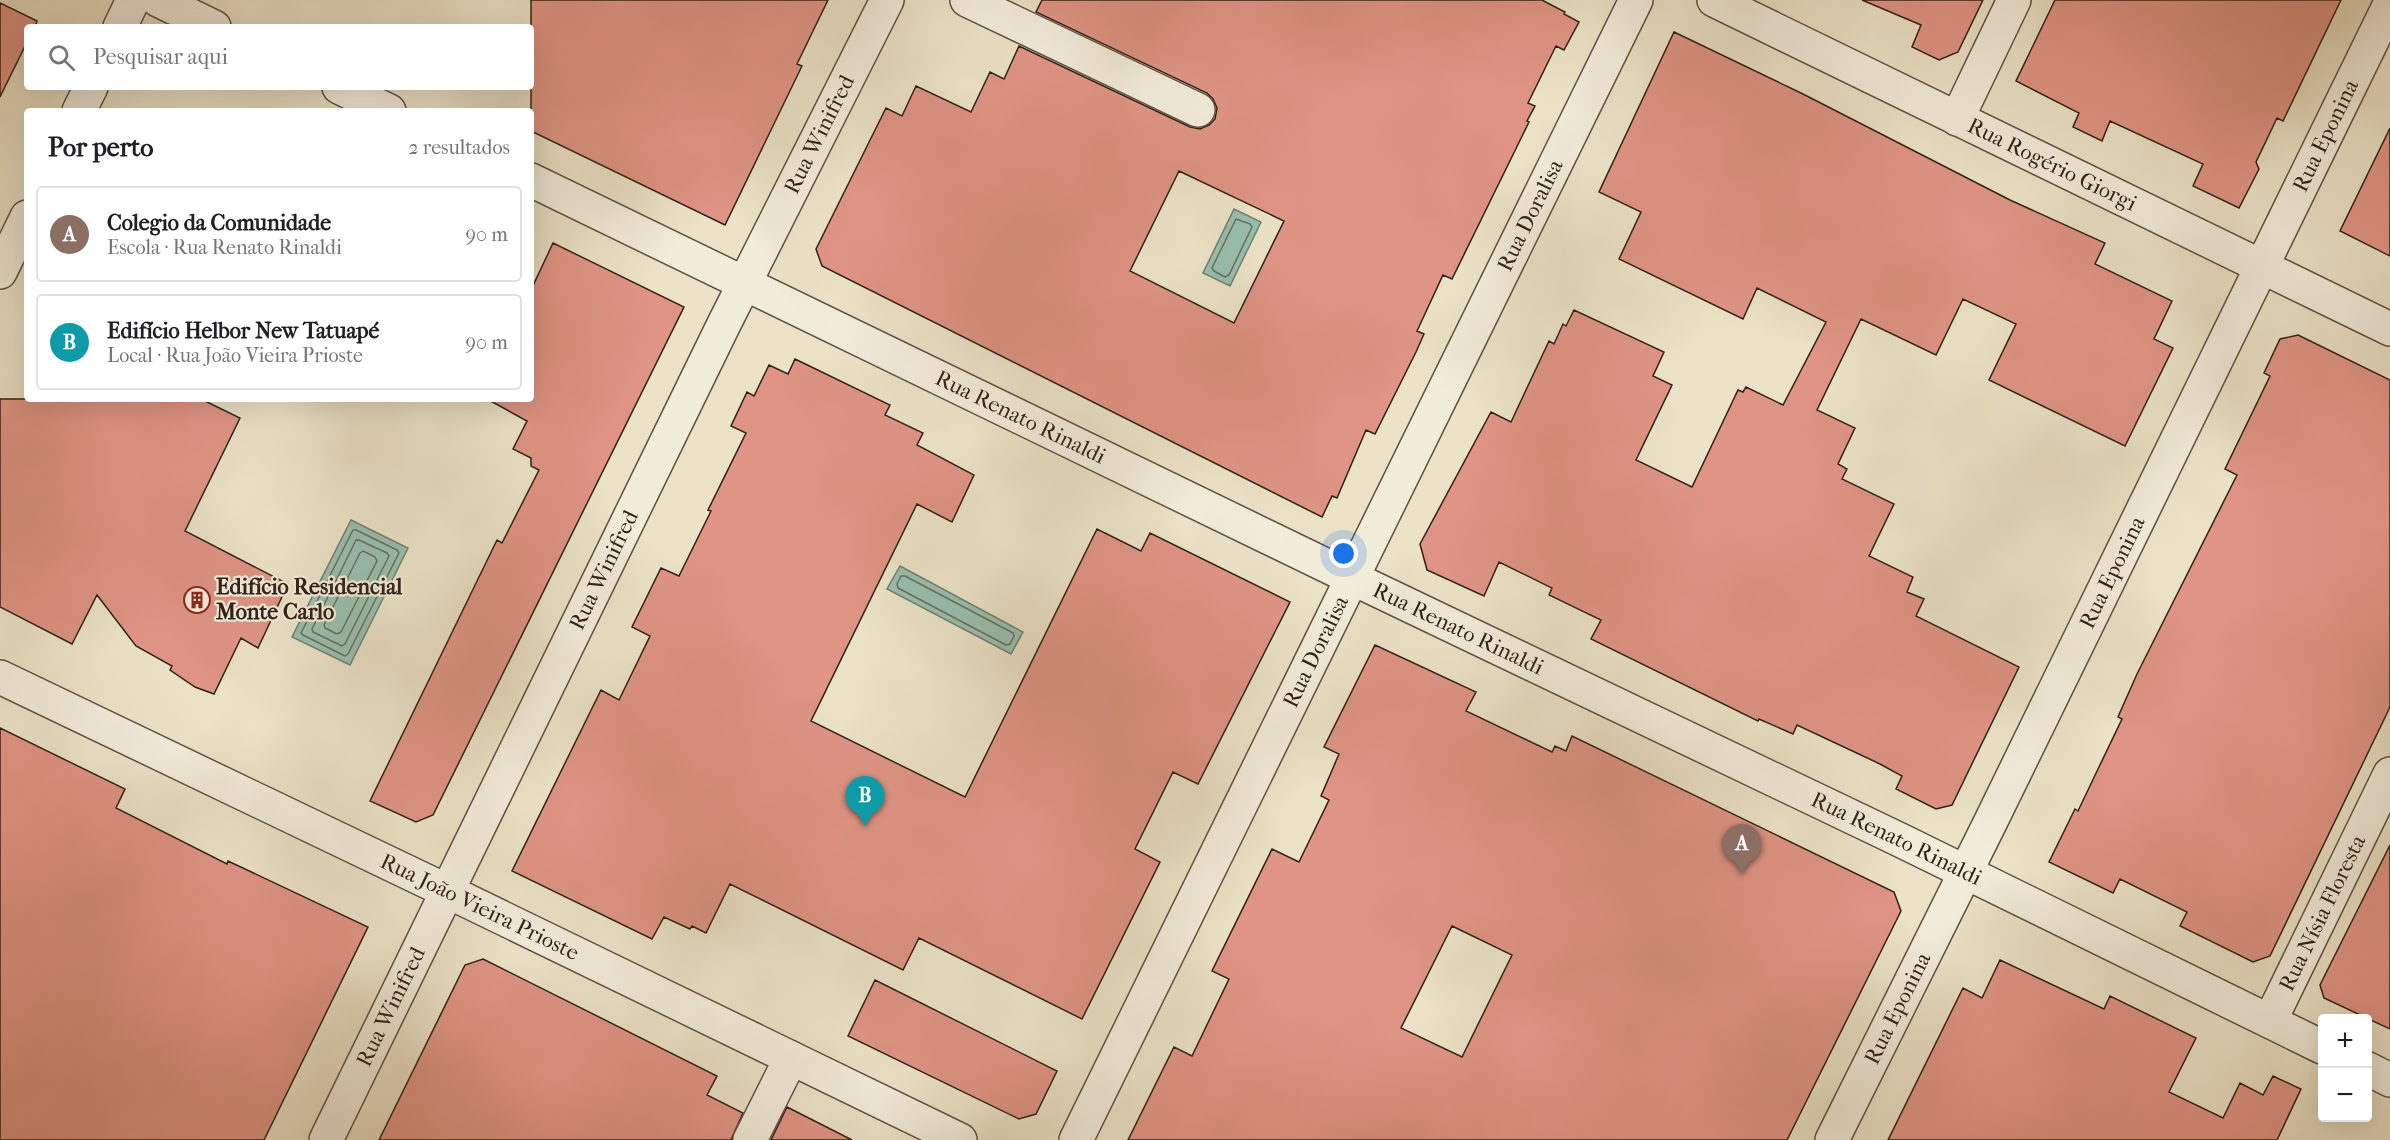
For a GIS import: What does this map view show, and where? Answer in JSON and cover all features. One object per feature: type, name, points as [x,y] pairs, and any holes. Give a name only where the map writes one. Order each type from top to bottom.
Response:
[{"type":"street","points":[[121,24],[133,0]]},
{"type":"street","points":[[158,0],[208,24]]},
{"type":"street","name":"Rua Winifred","points":[[326,1140],[745,283],[887,0]]},
{"type":"street","points":[[967,0],[1198,110]]},
{"type":"street","name":"Rua Doralisa","points":[[1076,1140],[1636,0]]},
{"type":"street","name":"Rua Rogério Giorgi","points":[[1714,0],[2390,329]]},
{"type":"street","points":[[1957,119],[2014,0]]},
{"type":"street","name":"Rua Eponina","points":[[1832,1140],[1966,872],[2390,4]]},
{"type":"street","points":[[80,108],[89,90]]},
{"type":"street","points":[[345,90],[383,108]]},
{"type":"street","name":"Rua Renato Rinaldi","points":[[534,181],[1352,578],[1966,872],[2318,1045]]},
{"type":"street","points":[[0,272],[24,223]]},
{"type":"street","name":"Rua João Vieira Prioste","points":[[0,677],[448,891],[960,1140]]},
{"type":"street","name":"Rua Nísia Floresta","points":[[2270,1021],[2390,774]]},
{"type":"street","points":[[750,1140],[791,1058]]},
{"type":"street","points":[[2372,1071],[2390,1080]]},
{"type":"water","points":[[1234,209],[1261,222],[1230,286],[1203,273]]},
{"type":"water","points":[[351,520],[408,548],[350,665],[292,637]]},
{"type":"water","points":[[900,566],[1023,632],[1011,654],[887,589]]},
{"type":"building","points":[[531,0],[828,0],[797,64],[802,66],[725,225],[534,132],[531,90],[534,90],[534,24],[531,24]]},
{"type":"building","points":[[1042,0],[1542,0],[1579,22],[1564,50],[1556,46],[1528,103],[1535,106],[1527,121],[1529,122],[1452,279],[1443,275],[1417,331],[1424,334],[1416,352],[1375,434],[1366,430],[1337,498],[1332,496],[1322,517],[822,266],[816,249],[886,108],[902,116],[916,86],[971,112],[990,72],[1004,79],[1019,46],[1190,127],[1200,129],[1215,119],[1217,108],[1207,93],[1036,12]],"holes":[[[1179,171],[1284,221],[1234,323],[1130,271]]]},
{"type":"building","points":[[1862,0],[1983,0],[1958,52],[1939,60],[1912,47],[1921,25]]},
{"type":"building","points":[[2055,0],[2341,0],[2283,121],[2277,118],[2256,162],[2259,169],[2239,208],[2193,186],[2203,164],[2110,121],[2102,141],[2073,127],[2079,113],[2016,81]]},
{"type":"building","points":[[0,3],[37,21],[36,24],[24,24],[24,48],[0,97]]},
{"type":"building","points":[[1674,32],[1803,94],[2010,200],[2105,243],[2095,264],[2172,301],[2154,339],[2173,348],[2125,446],[1989,380],[2016,324],[1963,299],[1936,355],[1861,319],[1817,410],[1855,428],[1838,464],[1847,469],[1842,479],[1894,504],[1869,556],[1913,577],[1907,592],[1924,599],[1916,616],[2019,667],[1952,805],[1936,809],[1896,789],[1902,776],[1880,764],[1797,725],[1793,734],[1759,719],[1758,721],[1591,639],[1601,620],[1549,595],[1552,588],[1499,562],[1484,596],[1427,570],[1420,544],[1491,412],[1511,422],[1549,341],[1554,344],[1563,324],[1566,326],[1574,310],[1664,352],[1653,376],[1672,385],[1636,460],[1692,487],[1738,390],[1743,392],[1746,387],[1783,405],[1826,322],[1757,288],[1743,319],[1619,259],[1641,212],[1599,192]]},
{"type":"building","points":[[2390,128],[2390,256],[2340,231]]},
{"type":"building","points":[[553,243],[684,307],[433,815],[416,822],[370,801],[497,540],[502,543],[539,470],[531,466],[531,458],[513,449],[527,421],[492,402],[534,402],[534,284]]},
{"type":"building","points":[[2298,335],[2390,380],[2390,707],[2270,956],[2253,962],[2180,926],[2187,912],[2120,879],[2113,893],[2049,862],[2075,809],[2078,811],[2122,719],[2118,717],[2137,674],[2237,475],[2225,469],[2270,376],[2264,373],[2280,339]]},
{"type":"building","points":[[795,359],[890,405],[885,415],[923,433],[917,445],[974,475],[952,522],[917,504],[811,721],[965,797],[1097,529],[1141,551],[1150,533],[1290,602],[1198,784],[1173,772],[1135,849],[1160,862],[1082,1019],[919,938],[903,970],[730,884],[706,933],[692,926],[690,929],[664,917],[652,939],[512,871],[601,690],[619,700],[650,636],[632,627],[661,568],[679,576],[711,511],[708,510],[746,433],[731,426],[747,392],[754,396],[769,365],[788,374]]},
{"type":"building","points":[[0,399],[24,399],[24,402],[207,402],[240,418],[185,531],[288,584],[258,648],[241,638],[214,694],[195,687],[170,670],[172,666],[136,646],[97,595],[72,644],[0,607]]},
{"type":"building","points":[[1375,645],[1476,692],[1466,711],[1552,752],[1555,746],[1566,751],[1572,736],[1894,892],[1901,911],[1787,1140],[1128,1140],[1174,1047],[1192,1056],[1229,979],[1212,971],[1272,849],[1299,862],[1329,800],[1321,796],[1339,754],[1324,747]],"holes":[[[1452,926],[1512,955],[1462,1057],[1401,1028]]]},
{"type":"building","points":[[0,728],[125,789],[116,808],[227,864],[228,861],[368,927],[264,1140],[0,1140]]},
{"type":"building","points":[[2390,845],[2390,1029],[2372,1021],[2372,1014],[2358,1014],[2324,998],[2320,985]]},
{"type":"building","points":[[483,959],[717,1076],[707,1095],[743,1113],[731,1140],[379,1140],[465,965]]},
{"type":"building","points":[[2000,960],[2104,1009],[2110,996],[2196,1038],[2169,1092],[2223,1118],[2240,1083],[2263,1095],[2273,1076],[2301,1089],[2277,1140],[1888,1140],[1963,988],[1982,998]]},
{"type":"building","points":[[875,980],[1057,1071],[1036,1114],[1019,1119],[848,1036]]},
{"type":"building","points":[[787,1107],[852,1140],[771,1140]]},
{"type":"place","name":"Edifício Residencial Monte Carlo","points":[[197,600]]},
{"type":"place","name":"Edifício Helbor New Tatuapé","points":[[865,826]]},
{"type":"place","name":"Colegio da Comunidade","points":[[1742,874]]}]
